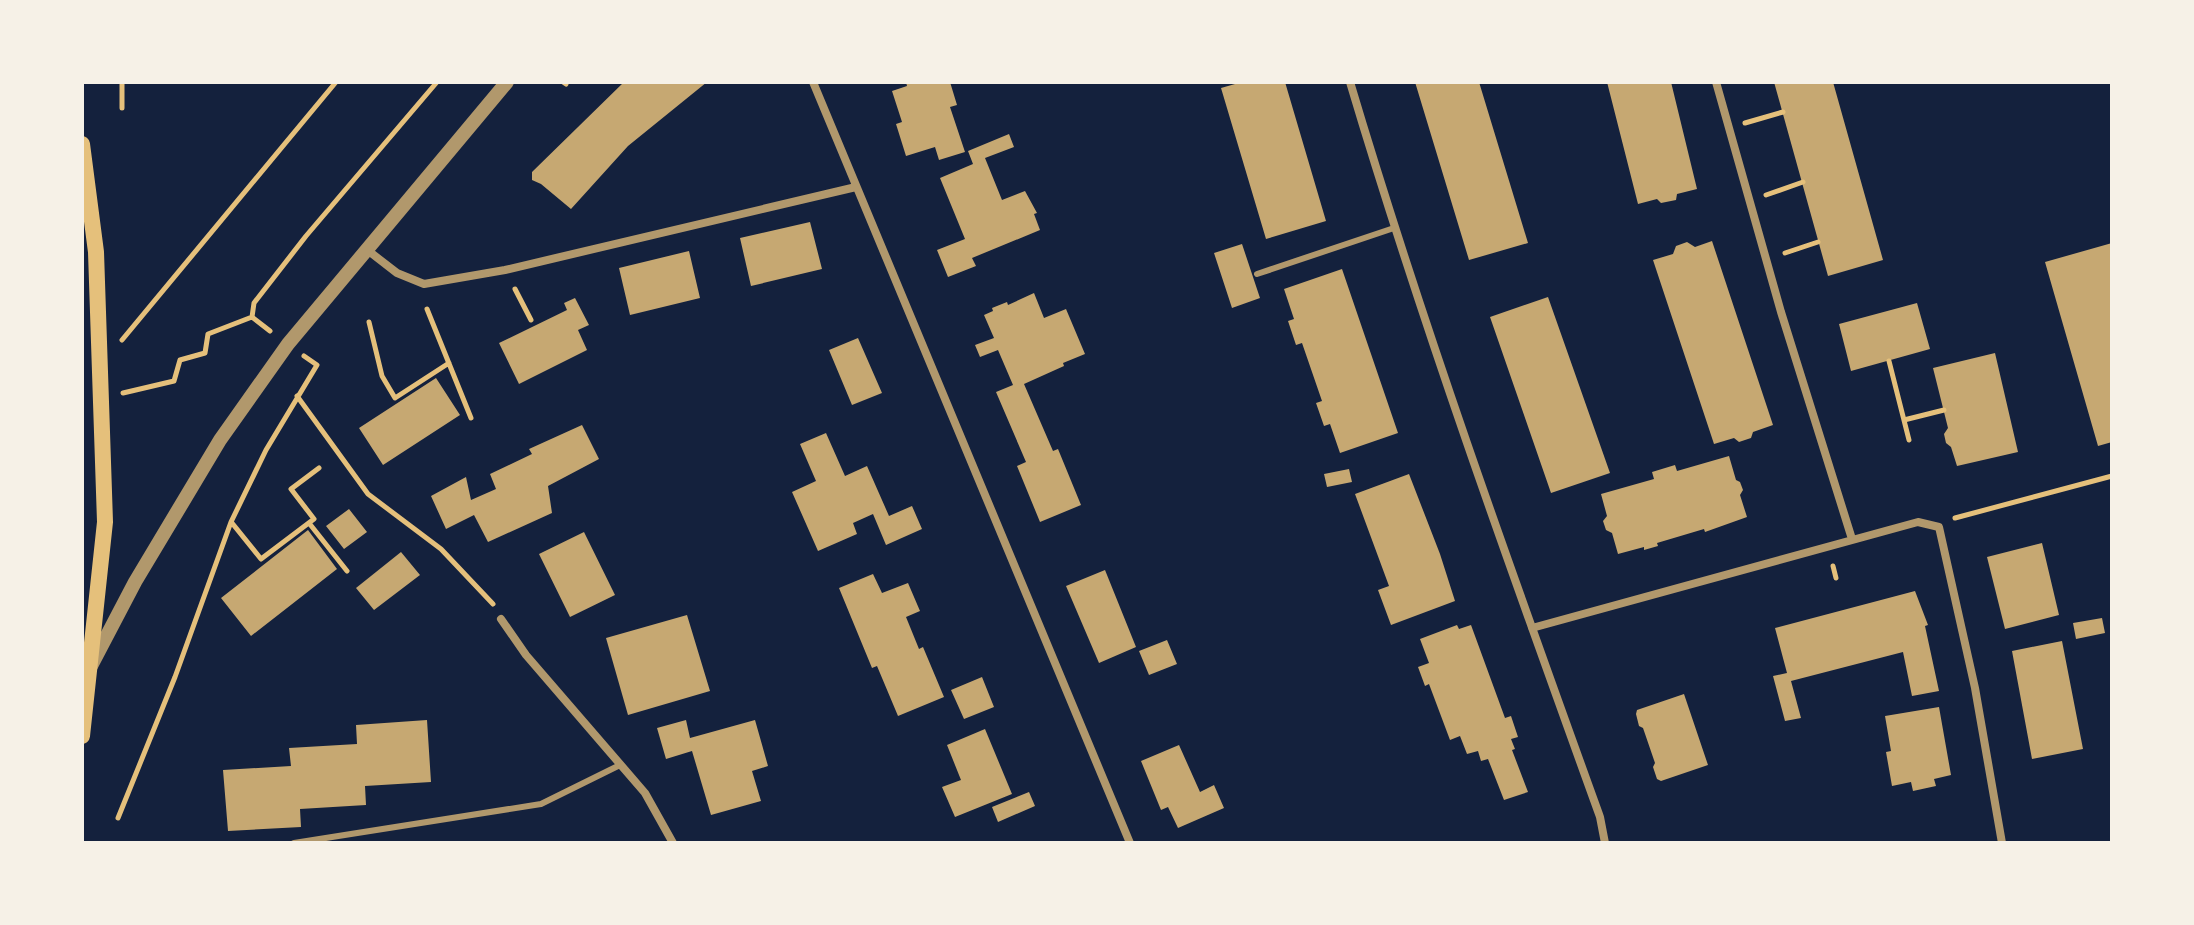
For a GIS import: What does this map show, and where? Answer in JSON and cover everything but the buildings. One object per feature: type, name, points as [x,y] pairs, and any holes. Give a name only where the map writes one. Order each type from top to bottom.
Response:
[{"type":"main road","points":[[82,144],[96,252],[105,522],[82,736]]},
{"type":"street","points":[[82,685],[135,582],[220,440],[288,344],[507,82]]},
{"type":"street","points":[[813,82],[1130,843]]},
{"type":"street","points":[[1350,82],[1394,228],[1466,444],[1600,817],[1605,843]]},
{"type":"street","points":[[1716,82],[1748,200],[1852,539]]},
{"type":"street","points":[[366,249],[397,273],[424,284],[505,270],[856,187]]},
{"type":"street","points":[[1532,628],[1918,522],[1939,527],[1975,688],[2002,843]]},
{"type":"street","points":[[501,619],[526,655],[645,793],[673,843]]},
{"type":"lane","points":[[1257,274],[1394,228]]},
{"type":"lane","points":[[294,843],[541,804],[620,765]]},
{"type":"path","points":[[122,82],[122,108]]},
{"type":"path","points":[[159,295],[336,82]]},
{"type":"path","points":[[147,387],[174,381],[180,360],[205,353],[208,334],[252,317],[254,303],[306,236],[437,82]]},
{"type":"path","points":[[1728,129],[1783,112]]},
{"type":"path","points":[[1748,200],[1803,182]]},
{"type":"path","points":[[1766,260],[1818,242]]},
{"type":"path","points":[[505,270],[531,320]]},
{"type":"path","points":[[427,309],[471,418]]},
{"type":"path","points":[[369,322],[382,376],[395,398],[449,363]]},
{"type":"path","points":[[1889,361],[1909,440]]},
{"type":"path","points":[[118,818],[175,677],[231,522],[266,450],[317,365]]},
{"type":"path","points":[[297,396],[368,494],[441,549],[492,603],[501,619]]},
{"type":"path","points":[[1904,420],[1944,410]]},
{"type":"path","points":[[231,522],[261,559],[314,519],[291,489],[319,468]]},
{"type":"path","points":[[1939,527],[1955,518],[2112,476]]},
{"type":"path","points":[[309,523],[347,571]]}]
